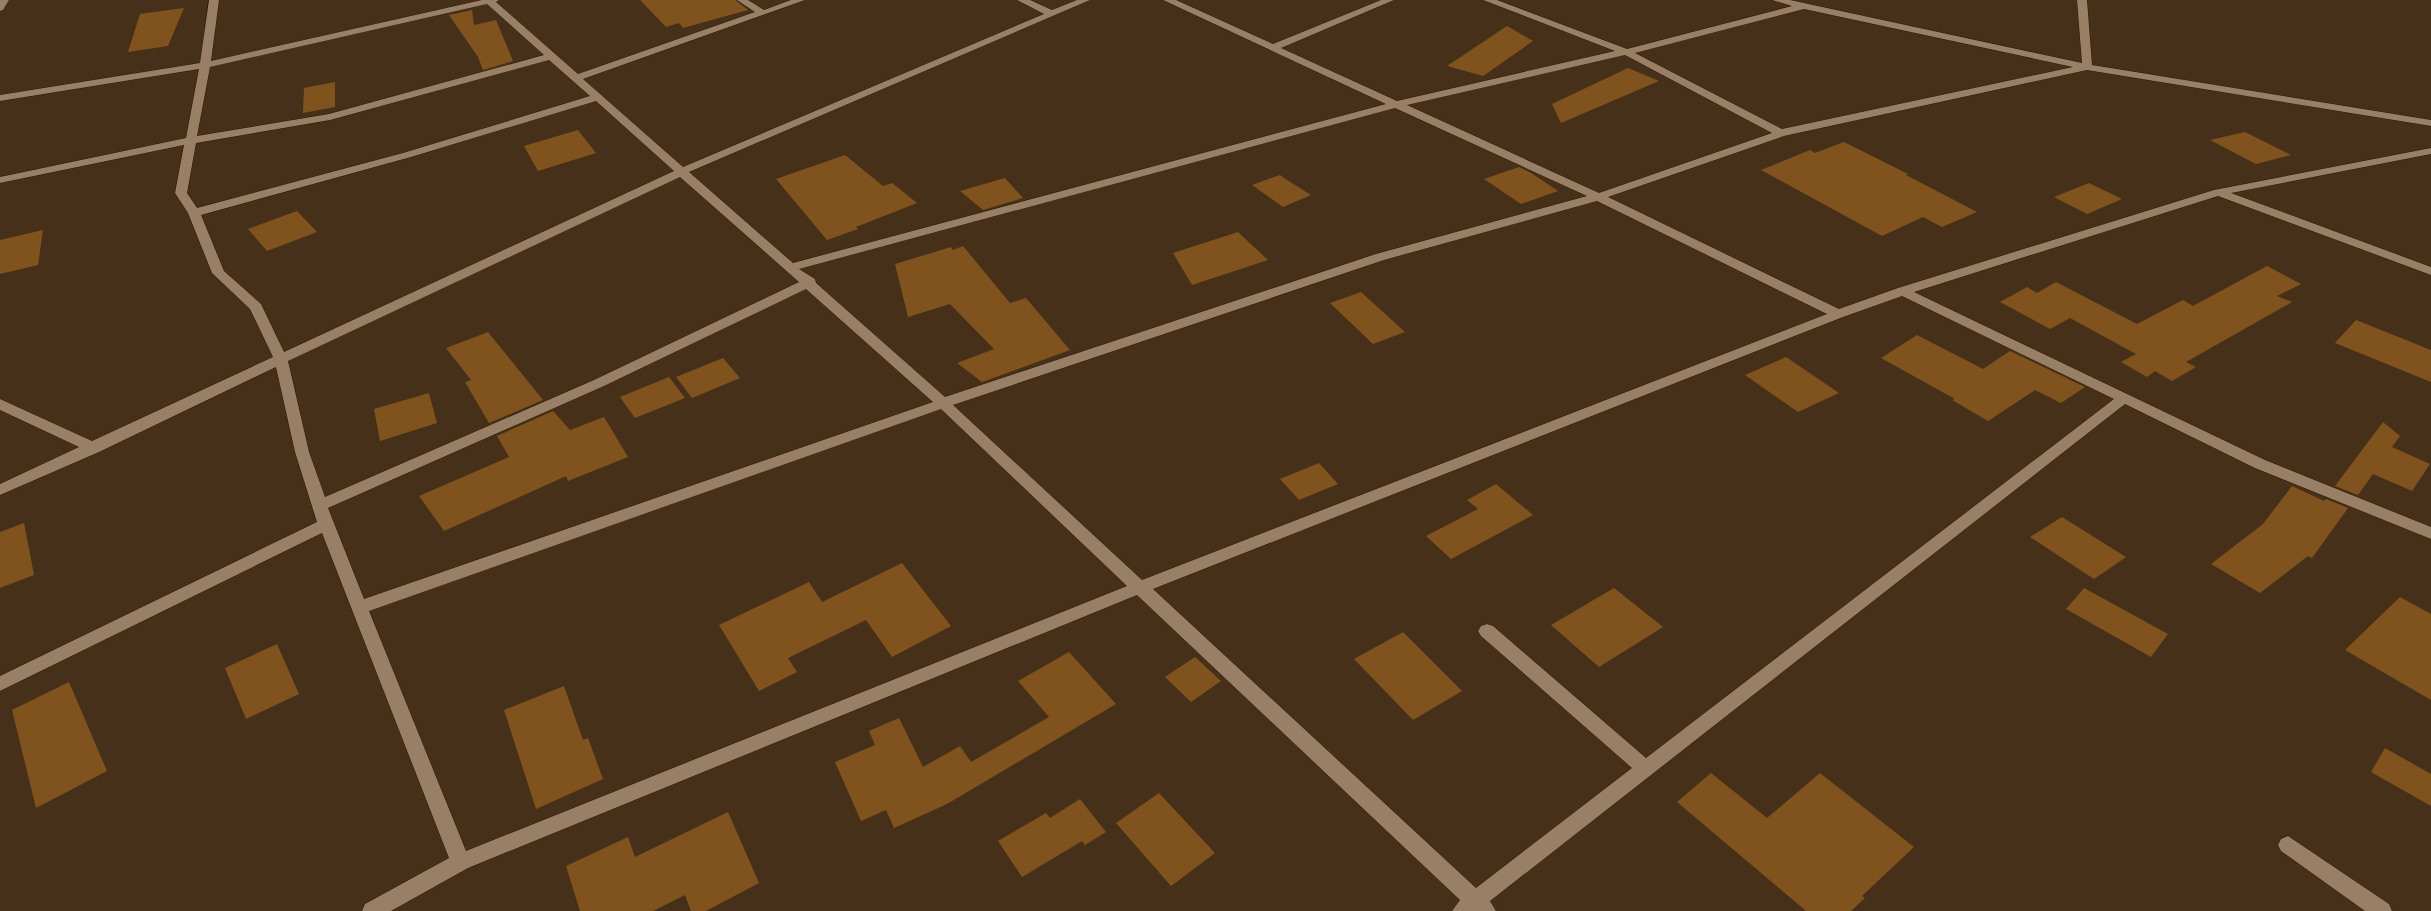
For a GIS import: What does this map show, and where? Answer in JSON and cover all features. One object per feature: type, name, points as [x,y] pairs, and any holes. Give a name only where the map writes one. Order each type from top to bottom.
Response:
[{"type":"street","points":[[0,8],[4,0]]},
{"type":"street","points":[[214,0],[205,65],[181,193],[194,213],[219,273],[256,307],[281,360],[302,452],[326,524],[461,862]]},
{"type":"street","points":[[742,0],[761,12]]},
{"type":"street","points":[[577,78],[800,0]]},
{"type":"street","points":[[1022,0],[1050,13]]},
{"type":"street","points":[[0,490],[683,171],[1085,0]]},
{"type":"street","points":[[1168,0],[1598,197],[1838,314]]},
{"type":"street","points":[[1273,48],[1389,0]]},
{"type":"street","points":[[1488,0],[1626,52],[1781,133]]},
{"type":"street","points":[[1777,0],[2087,68],[2431,123]]},
{"type":"street","points":[[2082,0],[2087,68]]},
{"type":"street","points":[[0,98],[205,65],[491,1],[810,282],[943,403],[1475,908],[1647,770],[2123,399]]},
{"type":"street","points":[[792,267],[1394,105],[1626,52],[1803,6]]},
{"type":"street","points":[[0,180],[154,147],[330,117],[552,56]]},
{"type":"street","points":[[361,607],[943,403],[1380,257],[1598,197],[1781,133],[2087,68]]},
{"type":"street","points":[[194,213],[407,155],[599,97]]},
{"type":"street","points":[[372,911],[461,862],[1138,588],[1838,314],[1903,291],[2218,192],[2431,151]]},
{"type":"street","points":[[2218,192],[2431,271]]},
{"type":"street","points":[[320,505],[599,383],[810,282]]},
{"type":"street","points":[[1903,291],[2260,464],[2431,533]]},
{"type":"street","points":[[0,404],[94,448]]},
{"type":"street","points":[[0,684],[326,524]]},
{"type":"street","points":[[1487,631],[1647,770]]},
{"type":"street","points":[[2288,845],[2382,911]]},
{"type":"building","points":[[640,0],[735,0],[748,10],[683,28],[679,23],[666,27]]},
{"type":"building","points":[[184,8],[168,46],[128,52],[140,14]]},
{"type":"building","points":[[472,10],[474,25],[496,20],[513,61],[483,70],[478,57],[449,15]]},
{"type":"building","points":[[1507,26],[1533,41],[1483,76],[1447,66]]},
{"type":"building","points":[[1628,68],[1659,81],[1561,123],[1552,104]]},
{"type":"building","points":[[335,82],[335,107],[303,113],[304,88]]},
{"type":"building","points":[[578,130],[596,153],[538,171],[524,146]]},
{"type":"building","points":[[2245,132],[2291,155],[2256,164],[2210,140]]},
{"type":"building","points":[[1844,142],[1977,212],[1942,227],[1923,217],[1882,236],[1761,170],[1810,150],[1815,153]]},
{"type":"building","points":[[845,155],[883,186],[892,183],[917,203],[827,240],[776,179]]},
{"type":"building","points":[[1519,167],[1558,191],[1521,204],[1484,179]]},
{"type":"building","points":[[1280,175],[1311,195],[1283,207],[1252,185]]},
{"type":"building","points":[[1005,178],[1023,198],[983,210],[960,191]]},
{"type":"building","points":[[2089,183],[2122,199],[2087,214],[2054,197]]},
{"type":"building","points":[[297,211],[317,232],[267,251],[248,229]]},
{"type":"building","points":[[43,230],[38,265],[0,274],[0,240]]},
{"type":"building","points":[[1238,232],[1268,260],[1192,285],[1173,253]]},
{"type":"building","points":[[963,246],[1010,303],[1026,298],[1070,350],[982,382],[957,363],[994,349],[950,304],[908,317],[895,264],[951,247],[953,250]]},
{"type":"building","points":[[2267,266],[2301,284],[2277,296],[2292,302],[2186,362],[2196,367],[2172,381],[2155,371],[2147,377],[2121,362],[2136,354],[2070,318],[2050,329],[2000,302],[2027,287],[2037,293],[2056,282],[2137,324],[2183,300],[2193,306]]},
{"type":"building","points":[[1361,292],[1405,332],[1373,344],[1330,303]]},
{"type":"building","points":[[2356,320],[2431,350],[2431,382],[2335,343]]},
{"type":"building","points":[[488,332],[543,400],[489,423],[465,382],[471,380],[446,348]]},
{"type":"building","points":[[1917,335],[1983,369],[2010,351],[2085,387],[2061,403],[2035,390],[1988,421],[1952,400],[1955,399],[1881,358]]},
{"type":"building","points":[[1786,357],[1839,393],[1798,412],[1745,375]]},
{"type":"building","points":[[723,358],[740,378],[692,398],[676,377]]},
{"type":"building","points":[[669,377],[685,398],[635,418],[620,397]]},
{"type":"building","points":[[429,393],[437,423],[380,441],[374,409]]},
{"type":"building","points":[[553,411],[570,430],[604,417],[628,457],[568,481],[566,476],[444,531],[419,496],[509,457],[497,436]]},
{"type":"building","points":[[2383,422],[2400,436],[2392,447],[2430,464],[2412,491],[2373,474],[2358,495],[2335,486]]},
{"type":"building","points":[[1319,463],[1338,484],[1299,500],[1280,479]]},
{"type":"building","points":[[1496,484],[1533,515],[1451,559],[1426,536],[1478,509],[1467,500]]},
{"type":"building","points":[[2292,486],[2324,501],[2326,499],[2348,508],[2312,558],[2308,556],[2260,593],[2211,564],[2263,524]]},
{"type":"building","points":[[2062,517],[2126,557],[2094,579],[2030,537]]},
{"type":"building","points":[[24,523],[34,575],[0,588],[0,532]]},
{"type":"building","points":[[902,563],[951,626],[892,657],[866,620],[788,658],[797,672],[759,691],[719,625],[809,582],[822,602]]},
{"type":"building","points":[[1614,588],[1663,627],[1599,667],[1551,625]]},
{"type":"building","points":[[2084,588],[2168,634],[2151,657],[2066,609]]},
{"type":"building","points":[[2400,597],[2431,614],[2431,700],[2345,650]]},
{"type":"building","points":[[1403,632],[1462,691],[1413,720],[1354,659]]},
{"type":"building","points":[[277,644],[299,694],[246,719],[225,668]]},
{"type":"building","points":[[1069,652],[1116,704],[947,804],[894,828],[886,810],[861,821],[835,762],[875,745],[869,731],[899,718],[923,767],[960,746],[971,762],[1049,717],[1018,681]]},
{"type":"building","points":[[1195,657],[1221,681],[1191,702],[1165,677]]},
{"type":"building","points":[[69,682],[107,771],[36,808],[12,710]]},
{"type":"building","points":[[564,686],[583,740],[588,738],[603,779],[536,809],[504,710]]},
{"type":"building","points":[[2385,748],[2431,774],[2431,806],[2371,772]]},
{"type":"building","points":[[1711,773],[1767,818],[1820,773],[1914,847],[1862,896],[1865,898],[1851,911],[1806,911],[1677,802]]},
{"type":"building","points":[[1159,793],[1215,853],[1171,886],[1116,823]]},
{"type":"building","points":[[1080,799],[1106,832],[1085,845],[1082,841],[1022,877],[998,841],[1046,813],[1050,818]]},
{"type":"building","points":[[728,812],[759,883],[706,911],[691,911],[685,895],[653,911],[580,911],[566,866],[628,837],[635,857]]}]
